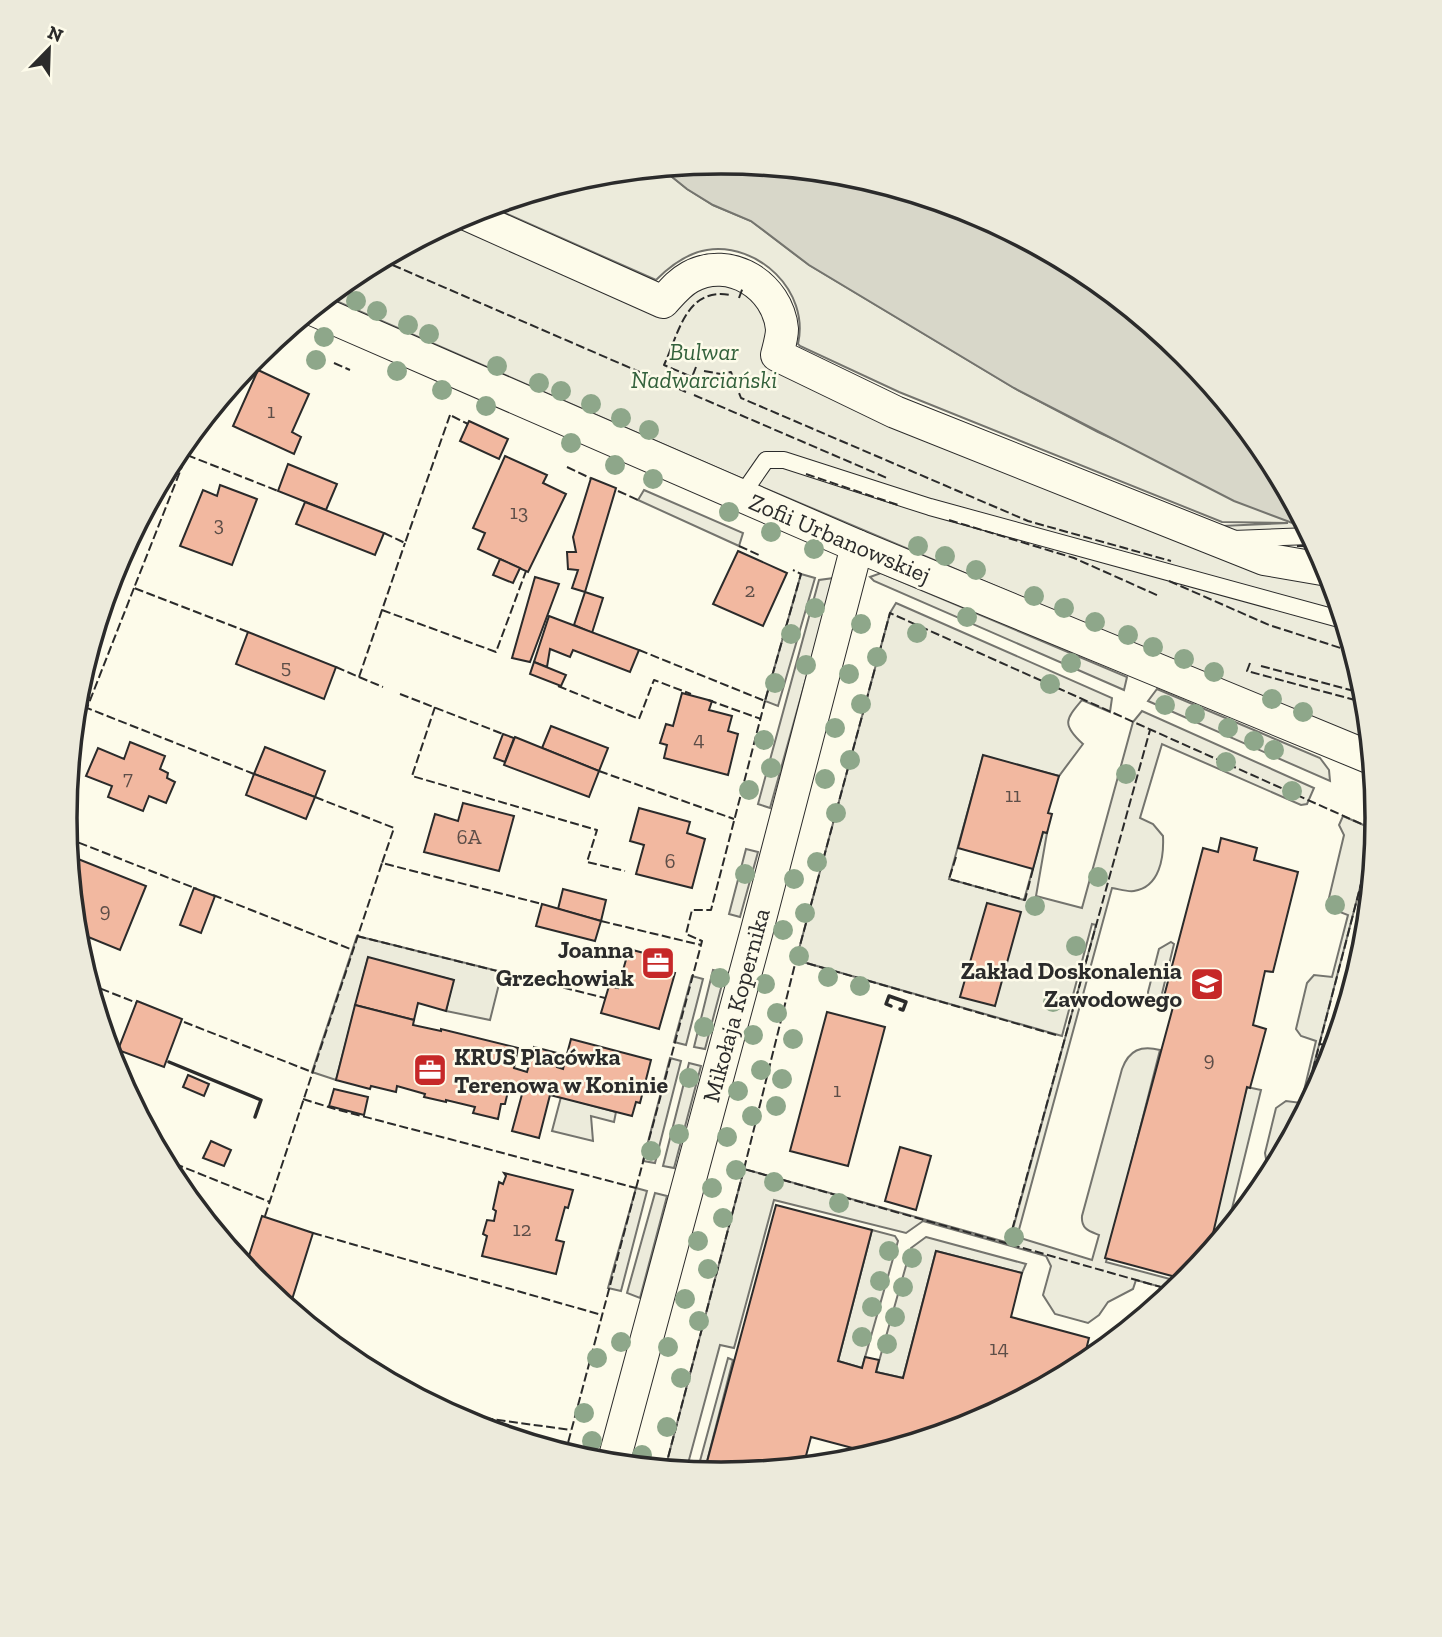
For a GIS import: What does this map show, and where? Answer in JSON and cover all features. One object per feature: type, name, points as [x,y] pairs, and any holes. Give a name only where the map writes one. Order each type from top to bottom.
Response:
[{"type":"street","points":[[482,221],[663,302],[677,285],[694,275],[724,269],[748,276],[770,295],[779,314],[782,332],[777,355],[895,412],[1213,539],[1264,559],[1314,568]]},
{"type":"street","name":"Zofii Urbanowskiej","points":[[322,313],[857,546],[1361,754]]},
{"type":"street","name":"Mikołaja Kopernika","points":[[616,1453],[857,546]]},
{"type":"lane","points":[[741,495],[766,460],[784,460],[930,507],[1333,617]]},
{"type":"lane","points":[[1213,539],[1300,536]]},
{"type":"green space","name":"Bulwar Nadwarciański","points":[[672,177],[713,205],[751,221],[809,265],[1014,388],[1098,432],[1292,522],[1298,546],[1304,546],[1331,611],[1353,693],[1360,741],[722,470],[338,302],[399,261],[436,241],[488,219],[658,288],[718,255],[791,349],[901,400],[1221,526],[1288,523],[1222,522],[899,392],[800,346],[800,324],[788,289],[776,274],[761,262],[744,254],[707,250],[693,254],[679,261],[656,280],[504,213],[554,196],[595,187]]},
{"type":"green space","points":[[644,490],[743,533],[739,546],[638,500]]},
{"type":"green space","points":[[881,573],[1127,677],[1124,690],[870,577]]},
{"type":"green space","points":[[801,574],[815,578],[778,706],[765,701]]},
{"type":"green space","points":[[834,578],[770,808],[758,804],[819,580]]},
{"type":"green space","points":[[896,603],[1112,698],[1110,712],[1082,700],[1072,712],[1069,726],[1083,744],[1059,776],[983,756],[949,879],[1024,900],[1043,832],[1047,833],[1036,896],[1082,908],[1133,722],[1142,711],[1314,788],[1307,804],[1301,805],[1162,744],[1140,818],[1153,824],[1163,836],[1159,870],[1150,884],[1143,888],[1131,891],[1112,888],[1017,1237],[1092,1260],[1099,1235],[1084,1227],[1082,1216],[1122,1069],[1128,1057],[1136,1050],[1160,1050],[1106,1262],[1171,1279],[1162,1287],[1136,1280],[1133,1289],[1108,1302],[1099,1315],[1088,1323],[1055,1314],[1043,1295],[1051,1266],[1046,1256],[923,1221],[906,1233],[774,1200],[734,1348],[720,1345],[689,1461],[667,1460],[744,1169],[1009,1243],[1096,925],[1092,924],[1062,1036],[796,960],[890,613]]},
{"type":"green space","points":[[1157,689],[1320,758],[1329,770],[1330,781],[1148,701]]},
{"type":"green space","points":[[1343,816],[1365,826],[1362,882],[1311,1077],[1303,1093],[1316,1041],[1301,1036],[1296,1029],[1307,983],[1314,975],[1332,977],[1348,915],[1332,909],[1328,902],[1344,835],[1339,825]]},
{"type":"green space","points":[[746,849],[758,852],[740,917],[729,914]]},
{"type":"green space","points":[[357,936],[502,972],[490,1020],[446,1011],[453,980],[368,958],[336,1080],[312,1072]]},
{"type":"green space","points":[[1171,942],[1174,944],[1159,1006],[1149,1000],[1148,992],[1159,949]]},
{"type":"green space","points":[[713,970],[725,973],[705,1049],[694,1047]]},
{"type":"green space","points":[[692,976],[703,979],[686,1045],[674,1042]]},
{"type":"green space","points":[[670,1058],[681,1061],[655,1163],[643,1161]]},
{"type":"green space","points":[[689,1063],[701,1066],[674,1168],[663,1166]]},
{"type":"green space","points":[[1247,1087],[1261,1090],[1231,1212],[1202,1247]]},
{"type":"green space","points":[[561,1097],[616,1112],[614,1122],[591,1116],[593,1141],[552,1131]]},
{"type":"green space","points":[[1286,1101],[1299,1103],[1267,1160],[1265,1153],[1276,1108]]},
{"type":"green space","points":[[636,1188],[647,1191],[621,1291],[608,1288]]},
{"type":"green space","points":[[655,1193],[667,1196],[640,1298],[627,1293]]},
{"type":"green space","points":[[872,1230],[895,1236],[898,1241],[862,1368],[838,1361]]},
{"type":"green space","points":[[926,1237],[1026,1264],[1022,1273],[936,1251],[903,1378],[876,1372],[911,1248]]},
{"type":"green space","points":[[728,1358],[733,1360],[707,1462],[700,1461]]},
{"type":"shaded area","points":[[721,174],[763,176],[847,187],[928,209],[1006,241],[1043,261],[1113,308],[1146,334],[1176,363],[1232,426],[1293,523],[1234,501],[1014,388],[809,265],[751,221],[713,205],[672,177]]},
{"type":"building","points":[[259,370],[309,394],[292,432],[301,437],[294,454],[233,426]]},
{"type":"building","points":[[469,421],[508,439],[499,459],[460,441]]},
{"type":"building","points":[[505,456],[547,475],[543,483],[566,494],[528,572],[478,549],[485,533],[473,528]]},
{"type":"building","points":[[288,464],[337,484],[326,510],[278,491]]},
{"type":"building","points":[[591,478],[616,488],[585,592],[572,588],[578,570],[568,569],[567,552],[576,552],[573,537]]},
{"type":"building","points":[[220,485],[257,499],[232,565],[180,546],[203,490],[217,496]]},
{"type":"building","points":[[305,502],[384,533],[375,555],[296,524]]},
{"type":"building","points":[[738,551],[787,573],[763,626],[713,604]]},
{"type":"building","points":[[500,559],[520,568],[513,583],[493,575]]},
{"type":"building","points":[[535,577],[559,584],[530,662],[512,658]]},
{"type":"building","points":[[585,592],[603,598],[592,633],[574,625]]},
{"type":"building","points":[[549,616],[639,650],[630,672],[573,650],[570,657],[550,649],[547,667],[534,662]]},
{"type":"building","points":[[248,632],[336,667],[324,699],[236,664]]},
{"type":"building","points":[[534,662],[566,675],[561,686],[530,674]]},
{"type":"building","points":[[682,693],[712,701],[709,710],[732,716],[728,731],[738,734],[728,775],[664,758],[667,745],[660,743],[666,724],[673,726]]},
{"type":"building","points":[[551,726],[608,748],[599,771],[542,748]]},
{"type":"building","points":[[503,734],[514,738],[505,762],[494,758]]},
{"type":"building","points":[[515,737],[599,771],[589,797],[504,765]]},
{"type":"building","points":[[130,742],[165,756],[160,769],[168,773],[167,778],[175,782],[166,803],[149,796],[143,811],[108,797],[112,786],[86,776],[98,748],[124,759]]},
{"type":"building","points":[[265,747],[325,771],[315,797],[254,774]]},
{"type":"building","points":[[983,755],[1059,776],[1048,813],[1052,814],[1047,833],[1043,832],[1033,869],[958,848]]},
{"type":"building","points":[[254,774],[315,797],[306,819],[246,795]]},
{"type":"building","points":[[463,803],[514,816],[499,871],[424,852],[435,814],[458,821]]},
{"type":"building","points":[[639,808],[690,822],[687,833],[705,839],[692,888],[636,874],[644,845],[630,841]]},
{"type":"building","points":[[1221,838],[1257,848],[1254,860],[1298,872],[1273,972],[1265,971],[1253,1025],[1266,1029],[1250,1088],[1247,1087],[1213,1234],[1174,1276],[1105,1258],[1173,1007],[1162,1004],[1203,848],[1218,852]]},
{"type":"building","points":[[78,859],[146,886],[120,950],[88,937]]},
{"type":"building","points":[[194,888],[215,896],[201,933],[180,925]]},
{"type":"building","points":[[563,889],[606,900],[601,921],[558,909]]},
{"type":"building","points":[[987,903],[1021,912],[995,1006],[960,997]]},
{"type":"building","points":[[542,904],[601,921],[595,941],[536,926]]},
{"type":"building","points":[[629,949],[666,959],[663,970],[675,973],[659,1029],[601,1013],[609,986],[618,988]]},
{"type":"building","points":[[368,957],[454,980],[446,1011],[418,1003],[414,1020],[355,1005]]},
{"type":"building","points":[[137,1001],[182,1019],[164,1067],[121,1051],[119,1047]]},
{"type":"building","name":"KRUS Placówka Terenowa w Koninie","points":[[355,1005],[414,1020],[413,1025],[518,1048],[514,1068],[527,1072],[534,1047],[561,1054],[557,1067],[563,1069],[571,1039],[651,1060],[640,1103],[636,1102],[632,1116],[550,1095],[539,1138],[512,1131],[524,1087],[510,1083],[498,1119],[473,1113],[475,1107],[424,1097],[425,1094],[397,1086],[396,1092],[371,1086],[370,1089],[336,1080]]},
{"type":"building","points":[[827,1012],[885,1027],[848,1166],[790,1151]]},
{"type":"building","points":[[188,1075],[209,1084],[204,1096],[183,1087]]},
{"type":"building","points":[[334,1089],[368,1097],[364,1115],[329,1106]]},
{"type":"building","points":[[211,1141],[231,1150],[224,1166],[203,1158]]},
{"type":"building","points":[[900,1147],[931,1156],[916,1210],[885,1201]]},
{"type":"building","points":[[504,1173],[573,1190],[568,1208],[565,1207],[556,1240],[564,1242],[556,1274],[482,1256],[487,1236],[483,1234],[487,1220],[494,1221],[496,1211],[493,1209],[499,1182],[503,1184],[506,1176]]},
{"type":"building","points":[[776,1205],[872,1230],[838,1361],[862,1368],[865,1357],[879,1360],[876,1372],[903,1378],[936,1251],[1022,1273],[1011,1317],[1089,1338],[1086,1349],[1079,1354],[1006,1396],[928,1428],[888,1441],[854,1448],[811,1437],[806,1457],[707,1462]]},
{"type":"building","points":[[262,1216],[313,1233],[292,1299],[249,1256]]},
{"type":"fence","points":[[392,265],[686,392]]},
{"type":"fence","points":[[739,298],[743,287]]},
{"type":"fence","points":[[696,367],[692,377],[664,365],[680,327],[694,305],[715,294],[730,295]]},
{"type":"fence","points":[[334,363],[350,370]]},
{"type":"fence","points":[[704,371],[721,374],[731,372],[741,398],[1028,521],[1171,561]]},
{"type":"fence","points":[[694,395],[887,478]]},
{"type":"fence","points":[[384,533],[405,543],[450,415]]},
{"type":"fence","points":[[452,416],[468,424]]},
{"type":"fence","points":[[189,456],[278,491]]},
{"type":"fence","points":[[567,467],[590,478]]},
{"type":"fence","points":[[181,468],[134,588],[248,632]]},
{"type":"fence","points":[[806,474],[898,505]]},
{"type":"fence","points":[[618,491],[638,500]]},
{"type":"fence","points":[[949,520],[1074,558],[1159,596]]},
{"type":"fence","points":[[336,667],[359,677],[405,543]]},
{"type":"fence","points":[[739,546],[759,555]]},
{"type":"fence","points":[[1297,546],[1304,546]]},
{"type":"fence","points":[[639,650],[765,701],[801,574],[793,570]]},
{"type":"fence","points":[[382,610],[496,652],[526,571]]},
{"type":"fence","points":[[1169,581],[1269,625],[1342,648]]},
{"type":"fence","points":[[134,588],[87,708],[254,774]]},
{"type":"fence","points":[[1056,1035],[796,960],[890,613],[1365,825]]},
{"type":"fence","points":[[1250,663],[1247,671],[1354,700]]},
{"type":"fence","points":[[1261,666],[1352,691]]},
{"type":"fence","points":[[359,677],[383,687]]},
{"type":"fence","points":[[558,686],[639,719],[654,680],[691,694]]},
{"type":"fence","points":[[400,694],[503,734]]},
{"type":"fence","points":[[708,700],[761,719]]},
{"type":"fence","points":[[568,1444],[702,941],[686,934],[692,910],[711,910],[765,701]]},
{"type":"fence","points":[[435,707],[412,776],[597,830],[587,862],[625,871]]},
{"type":"fence","points":[[1009,1241],[1150,730]]},
{"type":"fence","points":[[599,771],[734,819]]},
{"type":"fence","points":[[315,797],[394,828],[382,863],[542,904]]},
{"type":"fence","points":[[78,842],[197,889]]},
{"type":"fence","points":[[956,857],[949,879],[1025,900],[1033,869]]},
{"type":"fence","points":[[265,1216],[382,863]]},
{"type":"fence","points":[[1311,1075],[1361,882]]},
{"type":"fence","points":[[213,895],[353,950]]},
{"type":"fence","points":[[601,921],[701,945]]},
{"type":"fence","points":[[357,936],[605,998]]},
{"type":"fence","points":[[744,1169],[796,960]]},
{"type":"fence","points":[[100,988],[137,1003]]},
{"type":"fence","points":[[184,1022],[312,1072]]},
{"type":"fence","points":[[303,1099],[636,1188]]},
{"type":"fence","points":[[179,1166],[270,1202]]},
{"type":"fence","points":[[667,1460],[744,1169],[1162,1287]]},
{"type":"fence","points":[[313,1233],[602,1315]]},
{"type":"fence","points":[[491,1419],[571,1430]]},
{"type":"wall","points":[[891,1006],[886,1004],[889,996],[906,1002],[903,1010],[900,1009]]},
{"type":"wall","points":[[169,1062],[261,1100],[255,1117]]},
{"type":"place","name":"Joanna Grzechowiak","points":[[658,963]]},
{"type":"place","name":"Zakład Doskonalenia Zawodowego","points":[[1207,984]]},
{"type":"place","name":"KRUS Placówka Terenowa w Koninie","points":[[430,1070]]}]
